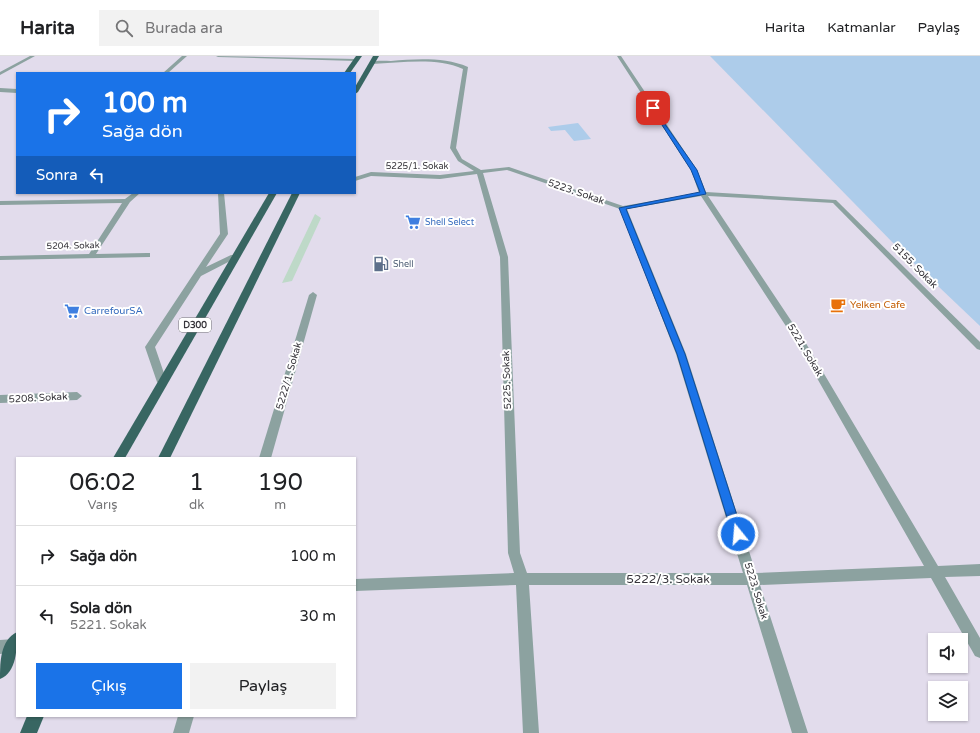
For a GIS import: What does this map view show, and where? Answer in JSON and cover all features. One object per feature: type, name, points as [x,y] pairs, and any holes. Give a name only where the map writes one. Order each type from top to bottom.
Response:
[{"type":"highway","points":[[356,90],[376,56]]},
{"type":"highway","points":[[348,72],[357,58]]},
{"type":"highway","name":"D300","points":[[120,457],[234,257],[272,194]]},
{"type":"highway","name":"D300","points":[[164,457],[296,194]]},
{"type":"highway","points":[[0,671],[10,644]]},
{"type":"highway","points":[[28,733],[36,717]]},
{"type":"street","points":[[0,74],[33,56]]},
{"type":"street","points":[[166,72],[185,56]]},
{"type":"street","points":[[218,56],[357,58]]},
{"type":"street","points":[[423,56],[442,62],[462,65],[466,68],[454,148],[460,160],[479,172]]},
{"type":"street","name":"5221. Sokak","points":[[619,56],[694,170],[703,194],[801,342],[980,651]]},
{"type":"street","points":[[372,63],[442,62]]},
{"type":"street","points":[[0,90],[16,91]]},
{"type":"street","name":"5223. Sokak","points":[[479,172],[507,168],[623,208],[681,354],[800,733]]},
{"type":"street","name":"5225/1. Sokak","points":[[356,179],[370,174],[440,177],[479,172]]},
{"type":"street","name":"5225. Sokak","points":[[479,172],[504,257],[514,553],[522,579],[531,733]]},
{"type":"street","points":[[92,256],[128,201],[136,194]]},
{"type":"street","points":[[162,382],[150,347],[224,234],[221,194]]},
{"type":"street","points":[[623,208],[703,194]]},
{"type":"street","name":"5155. Sokak","points":[[703,194],[834,201],[980,347]]},
{"type":"street","points":[[0,203],[128,201]]},
{"type":"street","name":"5204. Sokak","points":[[0,258],[147,255]]},
{"type":"street","points":[[198,274],[234,257]]},
{"type":"street","name":"5222/1. Sokak","points":[[265,457],[313,295]]},
{"type":"street","name":"5208. Sokak","points":[[0,399],[77,396]]},
{"type":"street","name":"5222/3. Sokak","points":[[356,585],[522,579],[752,579],[980,570]]},
{"type":"street","points":[[181,733],[186,717]]},
{"type":"green space","points":[[315,214],[321,218],[292,281],[282,283]]},
{"type":"water","points":[[710,56],[980,56],[980,326],[898,248]]},
{"type":"water","points":[[578,123],[591,139],[574,141],[565,130],[551,131],[548,127]]},
{"type":"place","name":"Shell Select","points":[[413,222]]},
{"type":"place","name":"Shell","points":[[381,264]]},
{"type":"place","name":"Yelken Cafe","points":[[838,305]]},
{"type":"place","name":"CarrefourSA","points":[[72,311]]},
{"type":"route","points":[[653,108],[694,170],[703,194],[623,208],[681,354],[738,534]]}]
